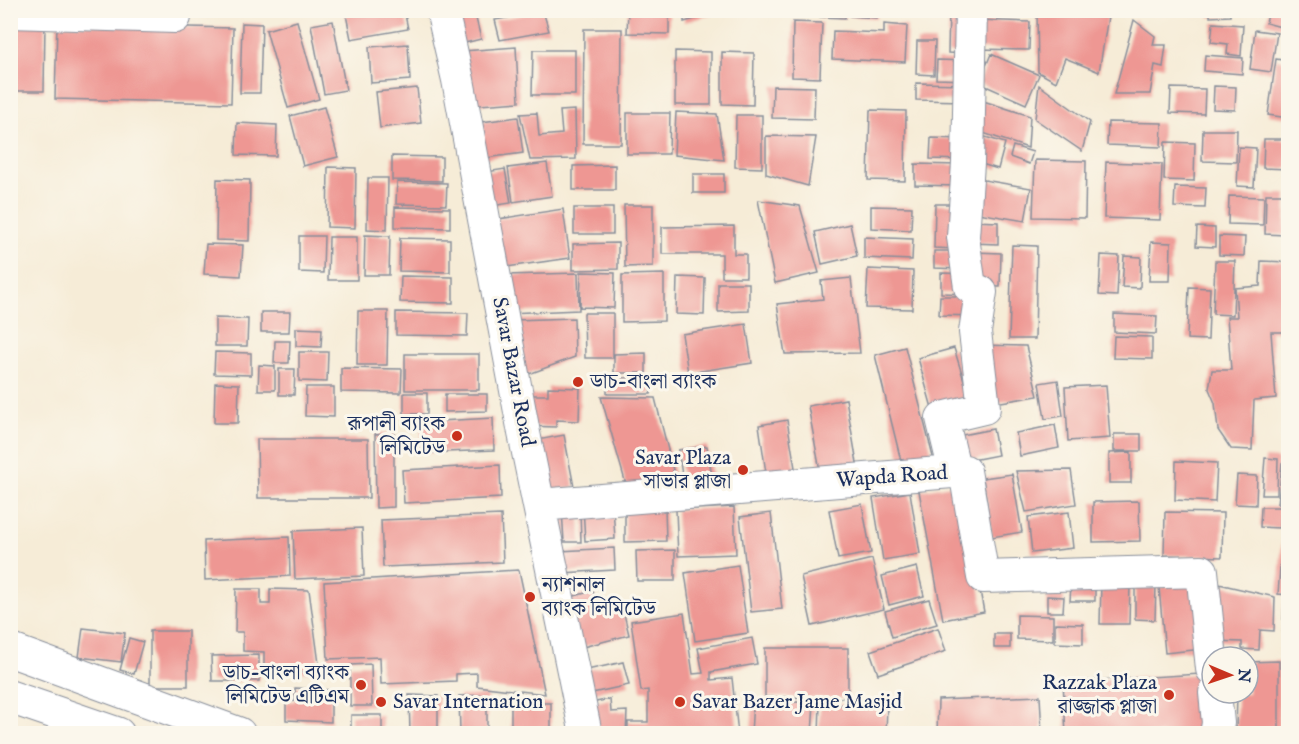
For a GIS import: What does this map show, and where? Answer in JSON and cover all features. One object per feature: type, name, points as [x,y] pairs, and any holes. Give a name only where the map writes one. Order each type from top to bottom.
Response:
[{"type":"highway","points":[[10,650],[239,734]]},
{"type":"highway","points":[[10,697],[118,734]]},
{"type":"street","points":[[10,12],[175,17],[176,10]]},
{"type":"street","name":"Savar Bazar Road","points":[[442,10],[458,80],[524,433],[585,734]]},
{"type":"street","points":[[955,472],[942,418],[984,408],[975,332],[981,292],[970,287],[963,237],[968,163],[971,10]]},
{"type":"street","name":"Wapda Road","points":[[539,505],[965,471],[983,577],[1202,571],[1210,645]]},
{"type":"street","points":[[1216,705],[1218,723],[1216,734]]},
{"type":"building","points":[[345,10],[404,10],[408,29],[351,39]]},
{"type":"building","points":[[445,10],[474,10],[481,39],[453,46]]},
{"type":"building","points":[[628,10],[669,10],[669,34],[627,33]]},
{"type":"building","points":[[684,10],[725,10],[725,11],[684,22]]},
{"type":"building","points":[[820,10],[846,10],[845,18],[820,17]]},
{"type":"building","points":[[851,10],[877,10],[877,18],[850,16]]},
{"type":"building","points":[[949,10],[967,10],[966,54],[948,53]]},
{"type":"building","points":[[980,10],[1031,10],[1031,15],[980,14]]},
{"type":"building","points":[[1037,10],[1109,10],[1099,72],[1065,58],[1056,82],[1038,72]]},
{"type":"building","points":[[1179,10],[1205,10],[1205,14],[1179,14]]},
{"type":"building","points":[[1210,10],[1230,10],[1230,16],[1210,17]]},
{"type":"building","points":[[1269,10],[1288,10],[1288,29],[1266,23]]},
{"type":"building","points":[[543,11],[549,31],[500,40],[495,20]]},
{"type":"building","points":[[10,20],[45,21],[44,91],[10,91]]},
{"type":"building","points":[[977,20],[1030,22],[1029,50],[976,49]]},
{"type":"building","points":[[1134,20],[1155,36],[1153,45],[1166,45],[1163,67],[1155,65],[1150,94],[1114,94]]},
{"type":"building","points":[[297,21],[319,99],[288,108],[266,30]]},
{"type":"building","points":[[333,21],[346,90],[324,94],[311,25]]},
{"type":"building","points":[[793,22],[822,23],[820,78],[792,77]]},
{"type":"building","points":[[242,23],[262,24],[260,93],[240,93]]},
{"type":"building","points":[[1213,23],[1243,25],[1241,56],[1227,54],[1228,44],[1211,42]]},
{"type":"building","points":[[57,24],[233,28],[231,103],[55,99]]},
{"type":"building","points":[[884,24],[907,26],[905,62],[832,59],[833,31],[884,33]]},
{"type":"building","points":[[584,29],[622,29],[621,144],[583,144]]},
{"type":"building","points":[[1255,30],[1277,33],[1271,72],[1250,69]]},
{"type":"building","points":[[917,41],[935,41],[934,75],[916,74]]},
{"type":"building","points":[[408,44],[410,80],[371,83],[369,47]]},
{"type":"building","points":[[516,47],[519,102],[466,106],[463,51]]},
{"type":"building","points":[[533,50],[575,50],[575,95],[532,95]]},
{"type":"building","points":[[675,51],[711,52],[711,105],[675,105]]},
{"type":"building","points":[[722,52],[754,53],[753,105],[722,104]]},
{"type":"building","points":[[991,54],[1039,75],[1026,104],[979,83]]},
{"type":"building","points":[[1205,55],[1243,58],[1242,74],[1204,71]]},
{"type":"building","points":[[1276,59],[1288,61],[1288,118],[1268,115]]},
{"type":"building","points":[[937,60],[968,61],[968,80],[936,79]]},
{"type":"building","points":[[916,83],[965,84],[965,101],[916,100]]},
{"type":"building","points":[[1039,85],[1090,122],[1082,151],[1035,119]]},
{"type":"building","points":[[773,86],[815,87],[814,119],[772,118]]},
{"type":"building","points":[[1214,86],[1236,87],[1235,110],[1213,109]]},
{"type":"building","points":[[417,88],[421,123],[380,128],[376,92]]},
{"type":"building","points":[[1171,88],[1205,89],[1204,114],[1170,113]]},
{"type":"building","points":[[974,98],[1030,116],[1028,148],[971,129]]},
{"type":"building","points":[[324,107],[338,157],[303,166],[290,116]]},
{"type":"building","points":[[575,110],[576,159],[530,160],[520,114],[537,113],[539,136],[562,134],[560,111]]},
{"type":"building","points":[[870,110],[906,111],[905,181],[868,180]]},
{"type":"building","points":[[676,112],[717,114],[724,160],[674,155]]},
{"type":"building","points":[[627,113],[670,113],[669,154],[627,154]]},
{"type":"building","points":[[736,115],[762,115],[762,168],[735,167]]},
{"type":"building","points":[[518,117],[523,153],[479,159],[474,123]]},
{"type":"building","points":[[1108,122],[1162,123],[1161,147],[1107,145]]},
{"type":"building","points":[[237,123],[277,125],[276,156],[236,155]]},
{"type":"building","points":[[1203,130],[1237,130],[1236,162],[1202,161]]},
{"type":"building","points":[[766,136],[816,137],[808,186],[766,174]]},
{"type":"building","points":[[982,136],[1005,143],[998,169],[975,162]]},
{"type":"building","points":[[931,138],[963,139],[963,160],[930,159]]},
{"type":"building","points":[[1264,139],[1288,139],[1288,169],[1263,168]]},
{"type":"building","points":[[1165,142],[1195,143],[1194,181],[1164,180]]},
{"type":"building","points":[[1013,146],[1033,152],[1029,164],[1010,157]]},
{"type":"building","points":[[1239,147],[1256,148],[1254,187],[1237,186]]},
{"type":"building","points":[[392,156],[442,157],[442,181],[392,180]]},
{"type":"building","points":[[1035,160],[1086,161],[1085,218],[1033,217]]},
{"type":"building","points":[[1106,162],[1162,164],[1160,220],[1104,218]]},
{"type":"building","points":[[547,163],[552,196],[513,202],[508,168]]},
{"type":"building","points":[[915,164],[959,165],[958,186],[915,185]]},
{"type":"building","points":[[615,165],[615,190],[573,190],[573,166]]},
{"type":"building","points":[[328,167],[356,168],[355,228],[327,227]]},
{"type":"building","points":[[505,169],[511,203],[485,207],[480,173]]},
{"type":"building","points":[[693,174],[724,174],[724,193],[693,193]]},
{"type":"building","points":[[368,178],[388,178],[387,230],[367,229]]},
{"type":"building","points":[[217,179],[250,180],[249,241],[216,240]]},
{"type":"building","points":[[978,179],[1031,188],[1025,221],[972,212]]},
{"type":"building","points":[[397,182],[447,183],[446,205],[396,204]]},
{"type":"building","points":[[1175,187],[1206,188],[1205,208],[1174,207]]},
{"type":"building","points":[[1266,194],[1286,194],[1285,235],[1265,234]]},
{"type":"building","points":[[1229,196],[1264,197],[1263,225],[1228,224]]},
{"type":"building","points":[[758,200],[800,206],[819,273],[775,283]]},
{"type":"building","points":[[935,204],[957,204],[956,249],[934,248]]},
{"type":"building","points":[[624,205],[653,205],[653,266],[625,267]]},
{"type":"building","points":[[871,206],[912,207],[911,230],[871,228]]},
{"type":"building","points":[[395,207],[450,208],[450,228],[395,227]]},
{"type":"building","points":[[574,208],[613,208],[613,234],[574,234]]},
{"type":"building","points":[[563,209],[570,258],[500,268],[492,220]]},
{"type":"building","points":[[972,221],[998,222],[998,244],[971,243]]},
{"type":"building","points":[[850,224],[857,256],[822,264],[815,232]]},
{"type":"building","points":[[734,226],[734,254],[746,254],[746,277],[722,277],[722,254],[662,254],[662,227]]},
{"type":"building","points":[[1197,227],[1215,228],[1215,247],[1196,246]]},
{"type":"building","points":[[365,235],[390,236],[389,275],[364,275]]},
{"type":"building","points":[[299,236],[324,236],[323,273],[299,272]]},
{"type":"building","points":[[1219,236],[1245,237],[1244,256],[1219,255]]},
{"type":"building","points":[[329,237],[357,237],[357,280],[328,280]]},
{"type":"building","points":[[864,237],[913,239],[912,260],[864,258]]},
{"type":"building","points":[[400,238],[450,239],[450,272],[399,271]]},
{"type":"building","points":[[1151,242],[1171,243],[1170,281],[1149,281]]},
{"type":"building","points":[[618,243],[618,269],[573,270],[573,244]]},
{"type":"building","points":[[206,244],[243,245],[241,276],[204,274]]},
{"type":"building","points":[[1012,245],[1037,246],[1035,339],[1009,339]]},
{"type":"building","points":[[934,251],[962,251],[961,269],[934,268]]},
{"type":"building","points":[[974,252],[1001,253],[1000,287],[973,286]]},
{"type":"building","points":[[1101,255],[1119,256],[1117,296],[1099,295]]},
{"type":"building","points":[[1124,256],[1141,257],[1140,288],[1122,287]]},
{"type":"building","points":[[1215,261],[1235,261],[1233,315],[1213,314]]},
{"type":"building","points":[[1261,261],[1288,262],[1288,332],[1271,332],[1276,398],[1254,400],[1252,450],[1231,449],[1218,430],[1215,403],[1209,389],[1212,370],[1231,370],[1227,317],[1237,317],[1235,288],[1260,286]]},
{"type":"building","points":[[868,269],[913,271],[912,309],[866,308]]},
{"type":"building","points":[[581,272],[615,273],[614,308],[580,307]]},
{"type":"building","points":[[578,273],[579,310],[507,313],[506,275]]},
{"type":"building","points":[[941,273],[968,274],[968,294],[941,293]]},
{"type":"building","points":[[664,274],[664,321],[622,322],[622,275]]},
{"type":"building","points":[[401,276],[453,277],[453,303],[400,302]]},
{"type":"building","points":[[677,277],[705,278],[704,315],[676,314]]},
{"type":"building","points":[[851,278],[860,353],[785,354],[777,304],[823,299],[821,281]]},
{"type":"building","points":[[718,283],[749,283],[749,311],[718,312]]},
{"type":"building","points":[[1189,287],[1210,288],[1208,340],[1187,339]]},
{"type":"building","points":[[940,296],[975,296],[975,316],[939,315]]},
{"type":"building","points":[[358,311],[388,311],[387,365],[357,365]]},
{"type":"building","points":[[261,312],[290,312],[289,332],[261,332]]},
{"type":"building","points":[[396,312],[468,313],[467,336],[396,335]]},
{"type":"building","points":[[584,313],[613,313],[613,358],[585,358]]},
{"type":"building","points":[[1114,314],[1157,316],[1156,334],[1114,332]]},
{"type":"building","points":[[215,318],[248,319],[247,346],[215,346]]},
{"type":"building","points":[[574,318],[575,357],[521,377],[514,320]]},
{"type":"building","points":[[746,324],[752,363],[688,373],[682,334]]},
{"type":"building","points":[[296,328],[322,329],[321,347],[296,346]]},
{"type":"building","points":[[1114,336],[1152,337],[1152,359],[1113,358]]},
{"type":"building","points":[[275,341],[290,341],[289,363],[274,363]]},
{"type":"building","points":[[980,345],[1026,346],[1038,396],[995,403]]},
{"type":"building","points":[[905,347],[934,461],[903,469],[875,355]]},
{"type":"building","points":[[954,348],[969,397],[932,408],[918,358]]},
{"type":"building","points":[[215,352],[251,353],[251,375],[214,374]]},
{"type":"building","points":[[299,352],[328,352],[327,382],[299,381]]},
{"type":"building","points":[[646,353],[646,373],[614,373],[614,354]]},
{"type":"building","points":[[405,354],[479,354],[479,390],[405,390]]},
{"type":"building","points":[[259,365],[275,366],[275,390],[258,390]]},
{"type":"building","points":[[341,368],[402,369],[401,393],[341,392]]},
{"type":"building","points":[[279,369],[295,369],[294,395],[279,395]]},
{"type":"building","points":[[607,378],[651,378],[651,394],[607,394]]},
{"type":"building","points":[[1058,380],[1063,416],[1045,419],[1039,383]]},
{"type":"building","points":[[215,383],[239,384],[238,423],[214,423]]},
{"type":"building","points":[[1106,385],[1110,438],[1068,441],[1065,387]]},
{"type":"building","points":[[306,387],[334,387],[334,417],[305,416]]},
{"type":"building","points":[[548,387],[580,388],[579,421],[556,420],[556,427],[527,426],[528,395],[548,395]]},
{"type":"building","points":[[404,393],[427,393],[427,414],[404,414]]},
{"type":"building","points":[[445,394],[487,394],[487,411],[445,412]]},
{"type":"building","points":[[601,397],[655,398],[677,486],[629,495]]},
{"type":"building","points":[[846,399],[858,469],[821,476],[808,406]]},
{"type":"building","name":"রূপালী ব্যাংক লিমিটেড","points":[[493,418],[494,450],[422,453],[421,422]]},
{"type":"building","points":[[787,420],[795,468],[766,473],[759,425]]},
{"type":"building","points":[[1055,425],[1059,448],[1020,456],[1016,433]]},
{"type":"building","points":[[993,429],[998,455],[962,462],[957,436]]},
{"type":"building","points":[[375,434],[394,434],[394,507],[376,508]]},
{"type":"building","points":[[1114,434],[1141,434],[1141,451],[1114,451]]},
{"type":"building","points":[[564,435],[574,487],[542,494],[532,441]]},
{"type":"building","points":[[257,439],[368,439],[369,498],[258,498]]},
{"type":"building","points":[[707,446],[713,483],[684,487],[678,450]]},
{"type":"building","points":[[1131,452],[1131,483],[1109,483],[1109,453]]},
{"type":"building","points":[[1265,458],[1278,459],[1277,495],[1262,495]]},
{"type":"building","points":[[1176,461],[1217,463],[1215,502],[1175,500]]},
{"type":"building","points":[[1282,463],[1288,464],[1288,505],[1278,504]]},
{"type":"building","points":[[500,465],[501,498],[404,503],[402,470]]},
{"type":"building","points":[[1071,470],[1076,504],[1026,512],[1016,471]]},
{"type":"building","points":[[1012,474],[1022,532],[992,537],[983,478]]},
{"type":"building","points":[[1237,475],[1257,476],[1256,505],[1235,504]]},
{"type":"building","points":[[960,483],[984,612],[943,620],[919,491]]},
{"type":"building","points":[[910,492],[920,554],[883,560],[873,498]]},
{"type":"building","points":[[1139,501],[1140,541],[1093,542],[1093,502]]},
{"type":"building","points":[[862,504],[871,553],[838,559],[829,510]]},
{"type":"building","points":[[613,506],[615,539],[585,541],[583,507]]},
{"type":"building","points":[[625,507],[665,507],[666,541],[625,542]]},
{"type":"building","points":[[734,507],[736,554],[678,556],[676,510]]},
{"type":"building","points":[[1261,507],[1281,507],[1280,528],[1260,527]]},
{"type":"building","points":[[580,509],[581,542],[564,542],[562,510]]},
{"type":"building","points":[[1069,512],[1073,548],[1032,553],[1028,517]]},
{"type":"building","points":[[1165,512],[1223,513],[1222,557],[1164,555]]},
{"type":"building","points":[[771,513],[782,609],[751,612],[740,517]]},
{"type":"building","points":[[501,515],[503,562],[383,567],[381,520]]},
{"type":"building","points":[[362,528],[364,576],[295,579],[293,531]]},
{"type":"building","points":[[289,537],[290,576],[205,580],[204,541]]},
{"type":"building","points":[[1282,542],[1288,542],[1288,595],[1278,594]]},
{"type":"building","points":[[614,548],[615,570],[561,573],[560,551]]},
{"type":"building","points":[[675,550],[675,581],[637,581],[636,551]]},
{"type":"building","points":[[872,559],[884,609],[812,626],[801,576]]},
{"type":"building","points":[[738,565],[748,633],[695,641],[685,573]]},
{"type":"building","points":[[917,567],[924,596],[889,605],[882,576]]},
{"type":"building","points":[[519,570],[545,694],[477,686],[477,673],[456,674],[456,681],[381,684],[380,657],[328,659],[324,582]]},
{"type":"building","points":[[1101,583],[1130,584],[1129,624],[1100,624]]},
{"type":"building","points":[[1197,584],[1203,645],[1200,645],[1200,649],[1165,653],[1159,587]]},
{"type":"building","points":[[1219,584],[1275,597],[1274,631],[1260,630],[1259,645],[1214,641]]},
{"type":"building","points":[[1071,585],[1095,585],[1095,601],[1070,601]]},
{"type":"building","points":[[1135,585],[1156,585],[1155,620],[1135,619]]},
{"type":"building","points":[[236,589],[261,589],[261,604],[270,604],[270,589],[309,590],[320,671],[264,675],[264,652],[243,651],[243,632],[235,632]]},
{"type":"building","points":[[593,591],[598,611],[622,605],[629,635],[579,648],[567,598]]},
{"type":"building","points":[[1047,596],[1064,597],[1063,612],[1047,612]]},
{"type":"building","points":[[929,599],[937,624],[892,637],[885,611]]},
{"type":"building","points":[[1284,601],[1288,601],[1288,646],[1282,646]]},
{"type":"building","points":[[684,613],[693,674],[703,673],[698,648],[752,638],[757,664],[711,672],[711,680],[732,678],[738,734],[701,734],[701,728],[696,728],[696,734],[628,734],[628,722],[648,722],[648,690],[641,691],[631,621]]},
{"type":"building","points":[[1017,615],[1053,616],[1053,640],[1017,639]]},
{"type":"building","points":[[1055,623],[1083,624],[1083,644],[1055,643]]},
{"type":"building","points":[[83,628],[125,633],[121,662],[79,657]]},
{"type":"building","points":[[938,628],[946,651],[878,674],[870,651]]},
{"type":"building","points":[[150,631],[188,631],[188,686],[150,686]]},
{"type":"building","points":[[994,634],[1010,634],[1010,648],[994,648]]},
{"type":"building","points":[[129,638],[143,642],[134,674],[120,670]]},
{"type":"building","points":[[765,648],[848,648],[848,698],[765,697]]},
{"type":"building","points":[[259,655],[259,681],[212,681],[211,656]]},
{"type":"building","points":[[1279,661],[1279,734],[1236,734],[1237,705],[1260,705],[1260,662]]},
{"type":"building","points":[[623,662],[629,685],[592,693],[587,670]]},
{"type":"building","name":"ডাচ-বাংলা ব্যাংক লিমিটেড এটিএম","points":[[371,664],[372,706],[350,706],[350,665]]},
{"type":"building","points":[[1200,674],[1200,705],[1203,705],[1204,734],[1066,734],[1063,682]]},
{"type":"building","points":[[295,688],[331,690],[331,722],[286,720],[286,702],[295,701]]},
{"type":"building","points":[[409,695],[438,696],[438,734],[410,734]]},
{"type":"building","points":[[487,695],[487,732],[460,732],[459,696]]},
{"type":"building","points":[[1040,696],[1042,734],[937,734],[938,700]]},
{"type":"building","points":[[610,699],[611,712],[627,711],[626,734],[589,734],[582,705]]},
{"type":"building","points":[[753,700],[814,703],[812,734],[751,734]]},
{"type":"building","points":[[511,703],[551,703],[551,734],[511,734]]},
{"type":"building","points":[[820,704],[887,706],[886,734],[819,734]]},
{"type":"building","points":[[351,715],[382,715],[382,734],[351,734]]},
{"type":"place","name":"ডাচ-বাংলা ব্যাংক","points":[[578,382]]},
{"type":"place","name":"রূপালী ব্যাংক লিমিটেড","points":[[457,436]]},
{"type":"place","name":"Savar Plaza সাভার প্লাজা","points":[[743,470]]},
{"type":"place","name":"ন্যাশনাল ব্যাংক লিমিটেড","points":[[530,597]]},
{"type":"place","name":"ডাচ-বাংলা ব্যাংক লিমিটেড এটিএম","points":[[361,685]]},
{"type":"place","name":"Razzak Plaza রাজ্জাক প্লাজা","points":[[1169,695]]},
{"type":"place","name":"Savar Internation","points":[[381,702]]},
{"type":"place","name":"Savar Bazer Jame Masjid","points":[[680,702]]}]
